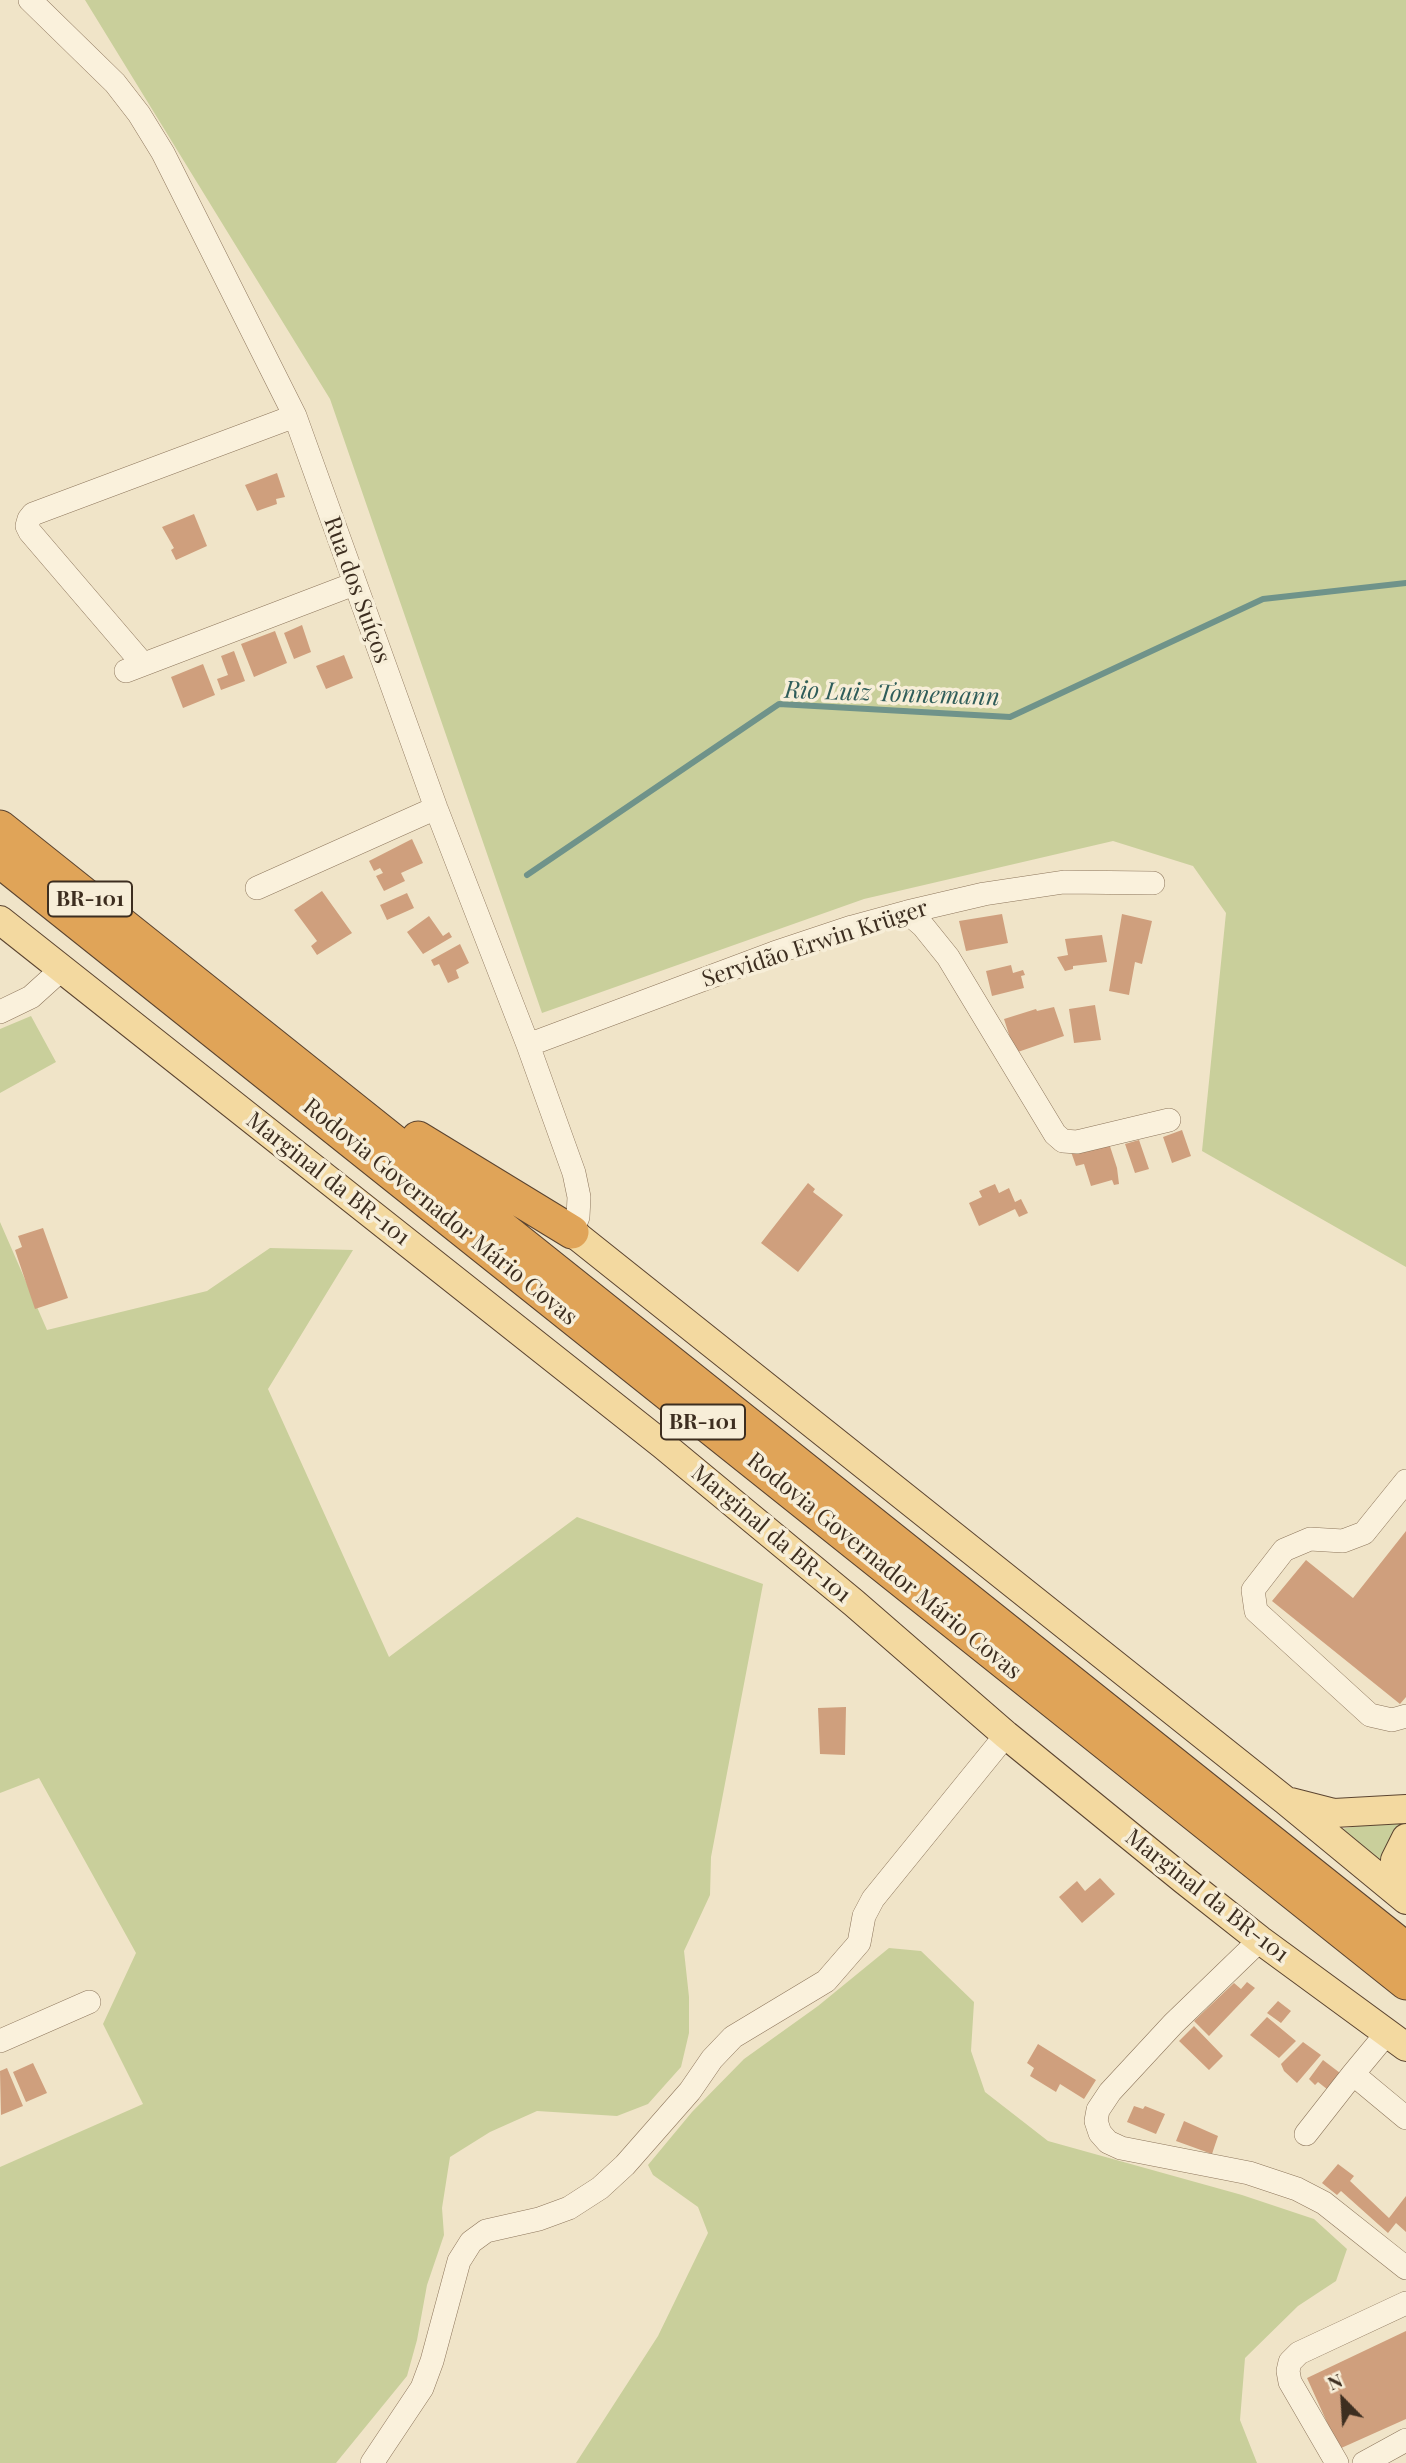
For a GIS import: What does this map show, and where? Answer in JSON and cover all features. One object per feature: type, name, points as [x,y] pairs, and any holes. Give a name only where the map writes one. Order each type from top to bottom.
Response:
[{"type":"highway","name":"Rodovia Governador Mário Covas","points":[[0,827],[1406,1949]]},
{"type":"highway","name":"Rodovia Governador Mário Covas","points":[[0,861],[1406,1983]]},
{"type":"highway","points":[[289,1059],[572,1231]]},
{"type":"main road","name":"Marginal da BR-101","points":[[0,920],[663,1445],[854,1603],[1006,1734],[1260,1940],[1396,2040]]},
{"type":"main road","points":[[572,1231],[1286,1801],[1403,1898]]},
{"type":"main road","points":[[1286,1801],[1334,1813],[1406,1809]]},
{"type":"main road","points":[[1403,1898],[1395,1860],[1406,1838]]},
{"type":"street","name":"Rua dos Suíços","points":[[30,0],[107,74],[139,114],[163,153],[295,416],[436,808],[528,1045],[574,1173],[579,1197],[578,1217],[572,1231]]},
{"type":"street","points":[[295,416],[33,514],[27,526],[134,668],[354,584]]},
{"type":"street","points":[[257,888],[436,808]]},
{"type":"street","name":"Servidão Erwin Krüger","points":[[528,1045],[774,953],[907,912],[1028,886],[1064,882],[1153,883]]},
{"type":"street","points":[[907,912],[923,926],[948,957],[1055,1134],[1063,1141],[1077,1142],[1169,1120]]},
{"type":"street","points":[[0,1012],[31,996],[62,969]]},
{"type":"street","points":[[1406,1481],[1364,1533],[1343,1541],[1310,1539],[1284,1550],[1253,1590],[1256,1611],[1370,1715],[1392,1720],[1406,1716]]},
{"type":"street","points":[[372,2463],[422,2388],[459,2261],[471,2242],[486,2231],[539,2219],[569,2208],[600,2188],[625,2165],[733,2037],[826,1981],[859,1942],[864,1916],[873,1899],[1006,1734]]},
{"type":"street","points":[[1260,1940],[1174,2024],[1111,2092],[1098,2110],[1096,2121],[1100,2133],[1108,2142],[1121,2148],[1249,2173],[1297,2189],[1324,2203],[1406,2268]]},
{"type":"street","points":[[0,2040],[89,2002]]},
{"type":"street","points":[[1306,2134],[1353,2074],[1396,2040]]},
{"type":"street","points":[[1353,2074],[1406,2118]]},
{"type":"street","points":[[1337,2463],[1290,2382],[1290,2362],[1299,2353],[1406,2303]]},
{"type":"street","points":[[1364,2463],[1406,2440]]},
{"type":"green space","points":[[85,0],[1406,0],[1406,1267],[1202,1151],[1226,913],[1193,866],[1113,841],[864,899],[542,1013],[330,399]]},
{"type":"green space","points":[[31,1016],[56,1062],[0,1093],[0,1029]]},
{"type":"green space","points":[[0,1222],[47,1330],[207,1291],[270,1248],[353,1250],[268,1389],[389,1657],[577,1517],[763,1584],[711,1857],[710,1895],[684,1951],[689,1997],[689,2033],[681,2067],[648,2104],[617,2116],[537,2111],[490,2132],[450,2157],[442,2208],[444,2235],[427,2285],[407,2376],[336,2463],[0,2463],[0,2167],[143,2104],[103,2024],[136,1953],[39,1778],[0,1793]]},
{"type":"green space","points":[[1406,1817],[1406,1828],[1382,1864],[1330,1831]]},
{"type":"green space","points":[[889,1948],[921,1951],[974,2002],[971,2051],[985,2092],[1048,2141],[1242,2195],[1314,2219],[1347,2249],[1336,2281],[1298,2306],[1245,2358],[1240,2420],[1257,2463],[576,2463],[658,2336],[708,2233],[698,2207],[653,2175],[648,2165],[692,2112],[744,2059],[818,2006]]},
{"type":"building","points":[[277,473],[285,497],[276,499],[277,504],[257,511],[245,485]]},
{"type":"building","points":[[194,514],[207,546],[176,560],[171,550],[174,548],[162,527]]},
{"type":"building","points":[[302,625],[311,652],[294,659],[284,633]]},
{"type":"building","points":[[275,631],[287,663],[254,677],[241,644]]},
{"type":"building","points":[[234,651],[245,681],[221,690],[217,679],[228,675],[221,656]]},
{"type":"building","points":[[344,655],[353,678],[326,689],[316,666]]},
{"type":"building","points":[[203,664],[215,695],[183,708],[171,677]]},
{"type":"building","points":[[412,839],[423,863],[401,873],[405,881],[384,891],[376,876],[383,873],[380,868],[374,871],[369,861]]},
{"type":"building","points":[[322,891],[352,933],[317,955],[311,946],[317,941],[294,910]]},
{"type":"building","points":[[407,893],[414,908],[387,920],[380,905]]},
{"type":"building","points":[[1002,914],[1008,943],[966,951],[959,921]]},
{"type":"building","points":[[1122,914],[1152,921],[1142,964],[1135,962],[1129,995],[1109,991]]},
{"type":"building","points":[[429,916],[443,936],[449,932],[452,937],[423,954],[407,932]]},
{"type":"building","points":[[1102,935],[1107,962],[1073,966],[1073,969],[1065,971],[1057,957],[1068,955],[1065,939]]},
{"type":"building","points":[[460,944],[469,963],[456,970],[459,978],[448,983],[439,964],[434,966],[431,960]]},
{"type":"building","points":[[1011,965],[1013,973],[1023,970],[1025,975],[1021,976],[1024,988],[992,996],[986,971]]},
{"type":"building","points":[[1095,1005],[1101,1040],[1074,1043],[1069,1009]]},
{"type":"building","points":[[1054,1007],[1064,1036],[1015,1053],[1004,1019],[1036,1009]]},
{"type":"building","points":[[1182,1130],[1191,1156],[1172,1163],[1163,1137]]},
{"type":"building","points":[[1107,1137],[1119,1184],[1114,1185],[1112,1180],[1091,1186],[1084,1164],[1076,1166],[1070,1149]]},
{"type":"building","points":[[1139,1140],[1149,1169],[1135,1173],[1125,1144]]},
{"type":"building","points":[[808,1183],[815,1189],[813,1192],[843,1215],[798,1272],[761,1243]]},
{"type":"building","points":[[995,1184],[999,1193],[1009,1188],[1015,1202],[1021,1199],[1028,1213],[1019,1217],[1015,1209],[979,1226],[969,1203],[982,1197],[979,1191]]},
{"type":"building","points":[[43,1228],[68,1298],[35,1309],[15,1250],[22,1247],[18,1236]]},
{"type":"building","points":[[1406,1531],[1406,1697],[1400,1704],[1272,1601],[1306,1560],[1353,1598]]},
{"type":"building","points":[[846,1707],[845,1755],[820,1754],[818,1708]]},
{"type":"building","points":[[1100,1878],[1115,1894],[1082,1923],[1059,1897],[1077,1881],[1085,1891]]},
{"type":"building","points":[[1247,1982],[1255,1988],[1209,2036],[1194,2021],[1234,1983],[1241,1989]]},
{"type":"building","points":[[1278,2001],[1291,2011],[1281,2023],[1267,2013]]},
{"type":"building","points":[[1267,2017],[1296,2041],[1279,2058],[1250,2035]]},
{"type":"building","points":[[1194,2026],[1223,2056],[1209,2070],[1179,2041]]},
{"type":"building","points":[[1303,2042],[1321,2055],[1297,2083],[1284,2071],[1281,2064]]},
{"type":"building","points":[[1038,2044],[1096,2080],[1084,2099],[1060,2084],[1056,2092],[1030,2076],[1034,2068],[1027,2063]]},
{"type":"building","points":[[1323,2060],[1344,2076],[1332,2093],[1318,2082],[1315,2085],[1309,2079]]},
{"type":"building","points":[[33,2063],[47,2093],[26,2102],[13,2072]]},
{"type":"building","points":[[7,2068],[23,2106],[1,2115],[0,2071]]},
{"type":"building","points":[[1134,2106],[1143,2109],[1145,2106],[1165,2114],[1156,2134],[1127,2122]]},
{"type":"building","points":[[1184,2121],[1218,2136],[1212,2154],[1176,2141]]},
{"type":"building","points":[[1338,2164],[1354,2176],[1350,2181],[1389,2218],[1406,2196],[1406,2232],[1396,2223],[1388,2233],[1341,2191],[1337,2195],[1322,2183]]},
{"type":"building","points":[[1406,2331],[1406,2419],[1339,2449],[1307,2378]]},
{"type":"waterway","name":"Rio Luiz Tonnemann","points":[[527,875],[779,704],[1010,717],[1263,599],[1406,583]]}]
